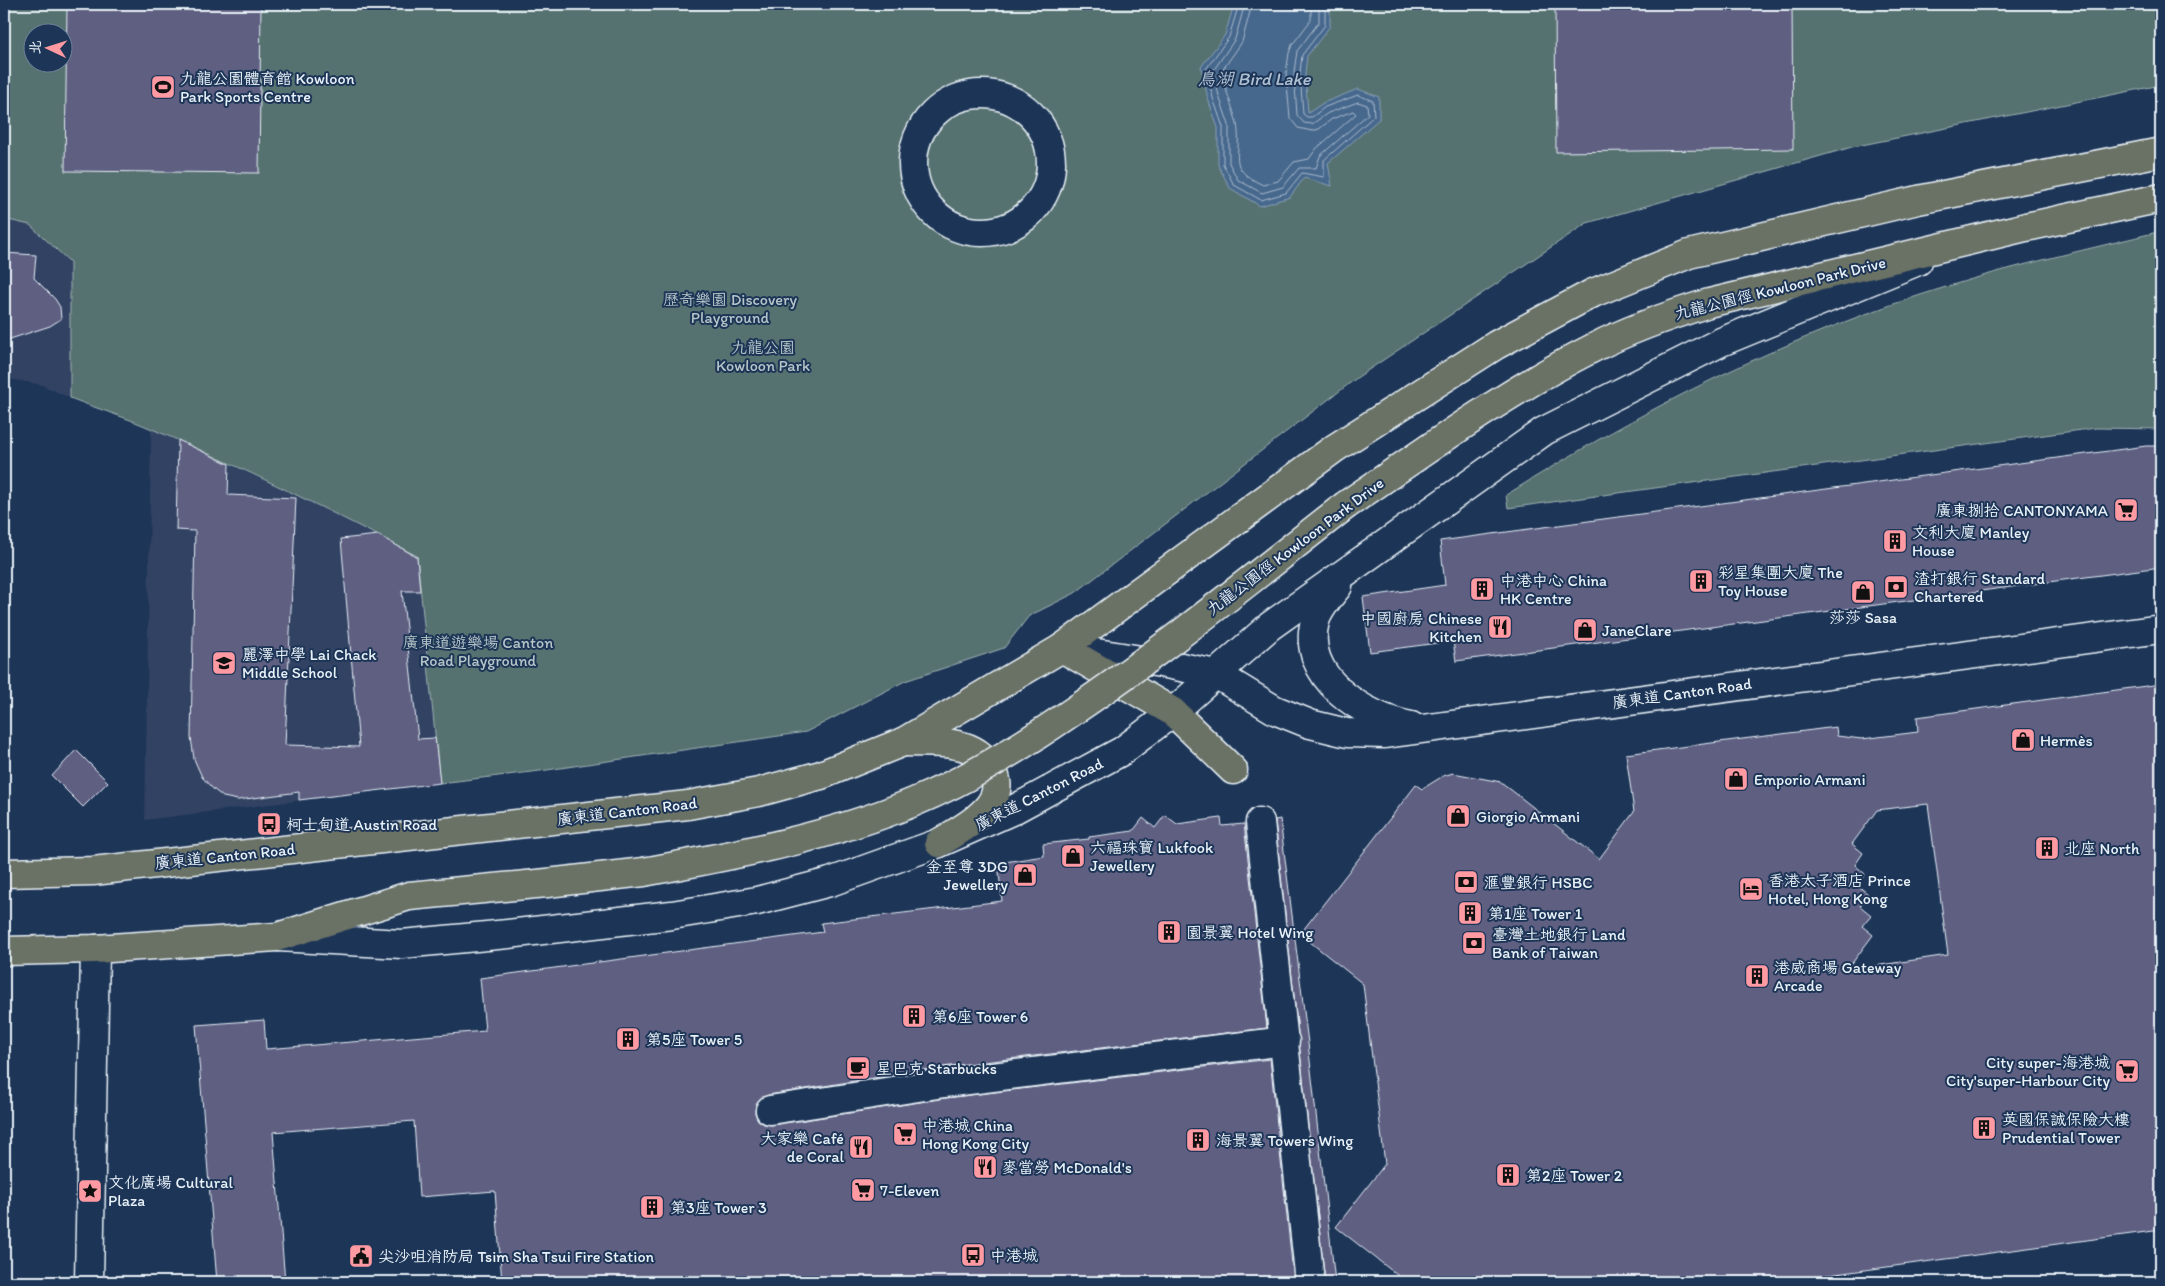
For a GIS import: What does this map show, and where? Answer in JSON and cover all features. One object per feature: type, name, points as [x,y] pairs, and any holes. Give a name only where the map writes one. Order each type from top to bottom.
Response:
[{"type":"main road","points":[[991,93],[1013,100],[1032,114],[1045,133],[1051,155],[1050,178],[1041,199],[1026,216],[1007,228],[985,233],[962,229],[942,220],[925,204],[916,183],[913,160],[917,138],[929,118],[947,102],[968,94],[991,93]]},
{"type":"main road","points":[[1234,770],[1173,712],[1062,648],[1335,448],[1496,345],[1593,293],[1689,254],[1918,200],[2161,152]]},
{"type":"main road","name":"九龍公園徑 Kowloon Park Drive","points":[[644,872],[726,857],[822,832],[914,802],[969,777],[1126,676],[1346,505],[1509,395],[1593,347],[1671,315],[1709,303],[2026,227],[2161,198]]},
{"type":"main road","name":"九龍公園徑 Kowloon Park Drive","points":[[1353,567],[1544,431],[1721,342],[1959,244]]},
{"type":"main road","points":[[1353,567],[1324,604],[1316,619],[1312,635],[1314,652],[1319,667],[1328,681],[1362,708],[1402,724],[1423,728]]},
{"type":"main road","name":"廣東道 Canton Road","points":[[4,951],[95,949],[277,937],[402,944],[672,915],[756,901],[830,882],[939,843],[1011,810],[1122,751],[1173,712],[1270,626],[1353,567]]},
{"type":"main road","name":"廣東道 Canton Road","points":[[4,873],[93,871],[688,805],[759,792],[821,774],[903,742],[993,691],[1062,648],[1162,663],[1216,674],[1274,710],[1310,724],[1347,733],[1385,734],[2161,629]]},
{"type":"main road","points":[[903,742],[952,744],[974,749],[989,763],[996,778],[997,792],[990,806],[978,817],[939,843]]},
{"type":"main road","points":[[1260,822],[1310,1282]]},
{"type":"main road","name":"廣東道 Canton Road","points":[[277,937],[409,896],[644,872]]},
{"type":"main road","points":[[90,1282],[95,949]]},
{"type":"main road","points":[[770,1110],[944,1083],[1284,1041]]},
{"type":"shaded area","points":[[4,219],[30,225],[70,262],[70,398],[42,385],[4,378]]},
{"type":"shaded area","name":"麗澤中學 Lai Chack Middle School","points":[[151,428],[305,499],[417,556],[440,783],[145,820]]},
{"type":"green space","name":"九龍公園 Kowloon Park","points":[[4,4],[2161,4],[2161,85],[1852,147],[1587,223],[1358,377],[1075,593],[1029,616],[1004,648],[905,681],[806,732],[540,771],[440,783],[417,556],[253,474],[142,425],[70,398],[70,262],[30,225],[4,219]]},
{"type":"green space","points":[[2161,231],[2161,429],[2096,428],[1508,508],[1506,495],[1559,462],[1666,403],[1776,350],[1890,305],[1949,286]]},
{"type":"water","name":"鳥湖 Bird Lake","points":[[1234,4],[1330,4],[1330,26],[1307,56],[1305,73],[1308,113],[1323,103],[1358,89],[1379,97],[1379,119],[1328,163],[1332,186],[1304,178],[1290,197],[1260,206],[1230,188],[1218,165],[1218,128],[1208,99],[1201,67],[1225,35]]},
{"type":"building","name":"九龍公園體育館 Kowloon Park Sports Centre","points":[[67,4],[261,4],[259,173],[65,171],[66,72],[72,72],[72,22],[67,22]]},
{"type":"building","points":[[1555,4],[1792,4],[1793,149],[1556,152]]},
{"type":"building","points":[[4,253],[36,255],[34,278],[55,299],[60,307],[61,319],[50,326],[4,341]]},
{"type":"building","name":"麗澤中學 Lai Chack Middle School","points":[[178,440],[229,464],[228,495],[296,498],[285,745],[359,747],[341,539],[378,535],[417,557],[420,591],[402,591],[418,739],[435,738],[440,783],[299,800],[299,792],[238,800],[223,797],[202,777],[194,759],[191,737],[195,531],[176,530]]},
{"type":"building","points":[[2146,446],[2161,446],[2161,567],[1456,661],[1453,641],[1370,652],[1363,597],[1445,585],[1440,541]]},
{"type":"building","name":"港威商場 Gateway Arcade","points":[[2161,684],[2161,1230],[1776,1282],[1406,1282],[1336,1227],[1385,1164],[1363,984],[1300,934],[1416,785],[1422,789],[1443,776],[1453,773],[1501,782],[1599,859],[1634,812],[1626,754],[1836,727],[1837,736],[1862,739],[1918,732],[1917,717]],"holes":[[[1928,804],[1948,955],[1847,970],[1873,935],[1862,926],[1871,915],[1860,906],[1868,894],[1857,885],[1865,874],[1855,865],[1863,853],[1852,844],[1877,810]]]},
{"type":"building","points":[[76,750],[108,782],[83,807],[52,776]]},
{"type":"building","name":"中港城 China Hong Kong City","points":[[1165,815],[1177,824],[1221,818],[1222,826],[1244,824],[1267,1028],[942,1067],[768,1095],[761,1098],[756,1104],[755,1113],[758,1120],[764,1124],[772,1125],[946,1098],[1270,1059],[1294,1282],[502,1282],[495,1191],[419,1197],[414,1121],[273,1132],[285,1282],[217,1282],[196,1025],[264,1020],[266,1049],[485,1031],[480,978],[823,932],[821,923],[1002,901],[998,863],[1044,856],[1043,844],[1089,839],[1089,837],[1133,831],[1143,818],[1155,828]]},
{"type":"building","points":[[1280,819],[1335,1282],[1325,1282],[1275,820]]},
{"type":"place","name":"九龍公園體育館 Kowloon Park Sports Centre","points":[[163,87]]},
{"type":"place","name":"廣東捌拾 CANTONYAMA","points":[[2126,510]]},
{"type":"place","name":"文利大廈 Manley House","points":[[1895,541]]},
{"type":"place","name":"彩星集團大廈 The Toy House","points":[[1701,581]]},
{"type":"place","name":"渣打銀行 Standard Chartered","points":[[1896,587]]},
{"type":"place","name":"中港中心 China HK Centre","points":[[1482,589]]},
{"type":"place","name":"莎莎 Sasa","points":[[1863,592]]},
{"type":"place","name":"中國廚房 Chinese Kitchen","points":[[1500,627]]},
{"type":"place","name":"JaneClare","points":[[1585,630]]},
{"type":"place","name":"麗澤中學 Lai Chack Middle School","points":[[224,663]]},
{"type":"place","name":"Hermès","points":[[2023,740]]},
{"type":"place","name":"Emporio Armani","points":[[1736,779]]},
{"type":"place","name":"Giorgio Armani","points":[[1458,816]]},
{"type":"place","name":"柯士甸道 Austin Road","points":[[269,824]]},
{"type":"place","name":"北座 North","points":[[2047,848]]},
{"type":"place","name":"六福珠寶 Lukfook Jewellery","points":[[1073,856]]},
{"type":"place","name":"金至尊 3DG Jewellery","points":[[1025,875]]},
{"type":"place","name":"滙豐銀行 HSBC","points":[[1466,882]]},
{"type":"place","name":"香港太子酒店 Prince Hotel, Hong Kong","points":[[1751,889]]},
{"type":"place","name":"第1座 Tower 1","points":[[1470,913]]},
{"type":"place","name":"園景翼 Hotel Wing","points":[[1169,932]]},
{"type":"place","name":"臺灣土地銀行 Land Bank of Taiwan","points":[[1474,943]]},
{"type":"place","name":"港威商場 Gateway Arcade","points":[[1757,976]]},
{"type":"place","name":"第6座 Tower 6","points":[[914,1016]]},
{"type":"place","name":"第5座 Tower 5","points":[[628,1039]]},
{"type":"place","name":"星巴克 Starbucks","points":[[858,1068]]},
{"type":"place","name":"City super-海港城 City'super-Harbour City","points":[[2127,1071]]},
{"type":"place","name":"英國保誠保險大樓 Prudential Tower","points":[[1984,1128]]},
{"type":"place","name":"中港城 China Hong Kong City","points":[[905,1134]]},
{"type":"place","name":"海景翼 Towers Wing","points":[[1198,1140]]},
{"type":"place","name":"大家樂 Café de Coral","points":[[861,1147]]},
{"type":"place","name":"麥當勞 McDonald's","points":[[985,1167]]},
{"type":"place","name":"第2座 Tower 2","points":[[1508,1175]]},
{"type":"place","name":"7-Eleven","points":[[863,1190]]},
{"type":"place","name":"文化廣場 Cultural Plaza","points":[[90,1191]]},
{"type":"place","name":"第3座 Tower 3","points":[[652,1207]]},
{"type":"place","name":"中港城","points":[[973,1255]]},
{"type":"place","name":"尖沙咀消防局 Tsim Sha Tsui Fire Station","points":[[361,1256]]},
{"type":"park label","name":"歷奇樂園 Discovery Playground","points":[[730,308]]},
{"type":"park label","name":"廣東道遊樂場 Canton Road Playground","points":[[478,651]]}]
